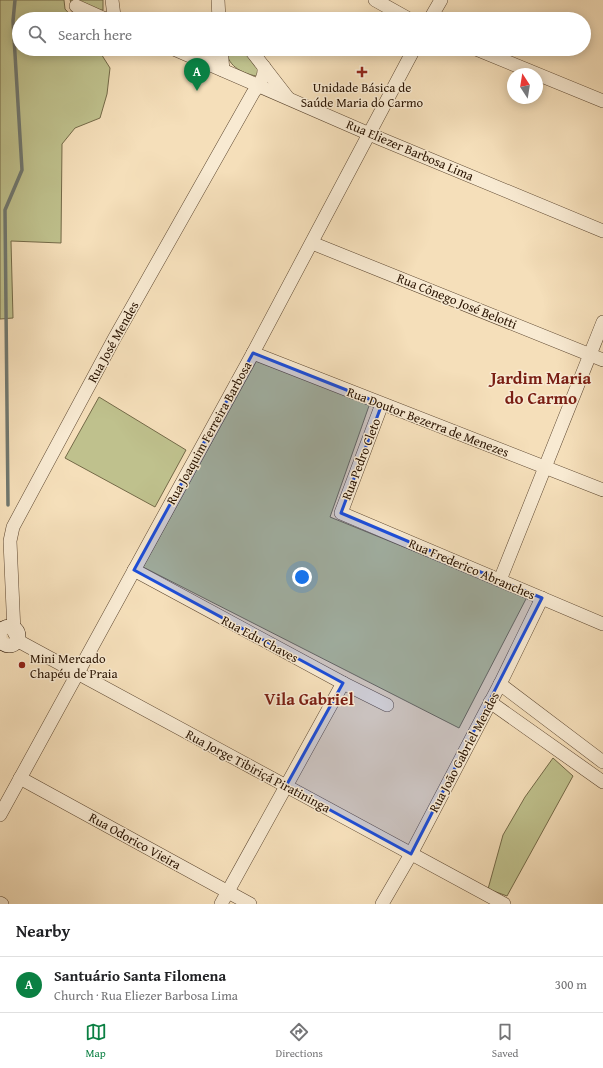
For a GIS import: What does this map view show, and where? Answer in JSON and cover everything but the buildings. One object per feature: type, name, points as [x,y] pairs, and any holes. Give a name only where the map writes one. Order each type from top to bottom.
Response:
[{"type":"street","points":[[112,0],[114,12]]},
{"type":"street","points":[[375,0],[396,12]]},
{"type":"street","points":[[434,12],[441,0]]},
{"type":"street","points":[[76,6],[89,12]]},
{"type":"street","name":"Rua Eliezer Barbosa Lima","points":[[191,56],[258,86],[603,231]]},
{"type":"street","points":[[205,62],[210,56]]},
{"type":"street","points":[[221,56],[222,70]]},
{"type":"street","points":[[255,56],[289,99]]},
{"type":"street","name":"Rua Joaquim Ferreira Barbosa","points":[[0,815],[253,353],[410,56]]},
{"type":"street","points":[[493,56],[603,101]]},
{"type":"street","name":"Rua José Mendes","points":[[10,633],[10,541],[13,527],[118,333],[253,93],[263,78],[265,73],[264,67]]},
{"type":"street","name":"Rua Cônego José Belotti","points":[[312,242],[603,360]]},
{"type":"street","points":[[500,580],[603,322]]},
{"type":"street","name":"Rua Doutor Bezerra de Menezes","points":[[253,353],[603,490]]},
{"type":"street","name":"Rua Pedro Cleto","points":[[341,514],[382,404]]},
{"type":"street","name":"Rua Frederico Abranches","points":[[341,514],[603,624]]},
{"type":"street","name":"Rua Edu Chaves","points":[[134,570],[343,684],[387,705]]},
{"type":"street","name":"Rua João Gabriel Mendes","points":[[382,904],[412,854],[500,684],[542,598]]},
{"type":"street","points":[[0,657],[10,633]]},
{"type":"street","name":"Rua Jorge Tibiriçá Piratininga","points":[[10,633],[22,643],[504,904]]},
{"type":"street","points":[[221,904],[343,684]]},
{"type":"street","points":[[500,684],[603,762]]},
{"type":"street","points":[[490,702],[603,782]]},
{"type":"street","name":"Rua Odorico Vieira","points":[[20,778],[250,904]]},
{"type":"highlighted area","points":[[253,353],[382,404],[341,513],[542,598],[411,854],[286,786],[343,683],[134,570]]},
{"type":"green space","points":[[0,0],[64,0],[65,9],[68,12],[12,12],[12,56],[102,56],[110,68],[107,94],[100,118],[75,128],[62,144],[61,243],[11,241],[13,318],[0,319]]},
{"type":"green space","points":[[70,0],[103,0],[103,10],[96,11],[71,2]]},
{"type":"green space","points":[[227,56],[251,56],[260,66],[260,74],[256,76],[245,73],[232,64]]},
{"type":"green space","points":[[257,360],[370,403],[330,517],[527,597],[459,728],[143,567]]},
{"type":"green space","points":[[99,397],[186,450],[155,507],[65,458]]},
{"type":"green space","points":[[553,758],[573,776],[507,896],[488,889],[503,835],[525,797]]},
{"type":"waterway","points":[[14,12],[15,0]]},
{"type":"waterway","points":[[8,505],[5,210],[22,170],[15,56]]},
{"type":"place","name":"Unidade Básica de Saúde Maria do Carmo","points":[[362,72]]},
{"type":"place","name":"Santuário Santa Filomena","points":[[197,91]]},
{"type":"place","name":"Mini Mercado Chapéu de Praia","points":[[22,665]]},
{"type":"district","name":"Jardim Maria do Carmo","points":[[541,387]]},
{"type":"district","name":"Vila Gabriel","points":[[309,698]]}]
